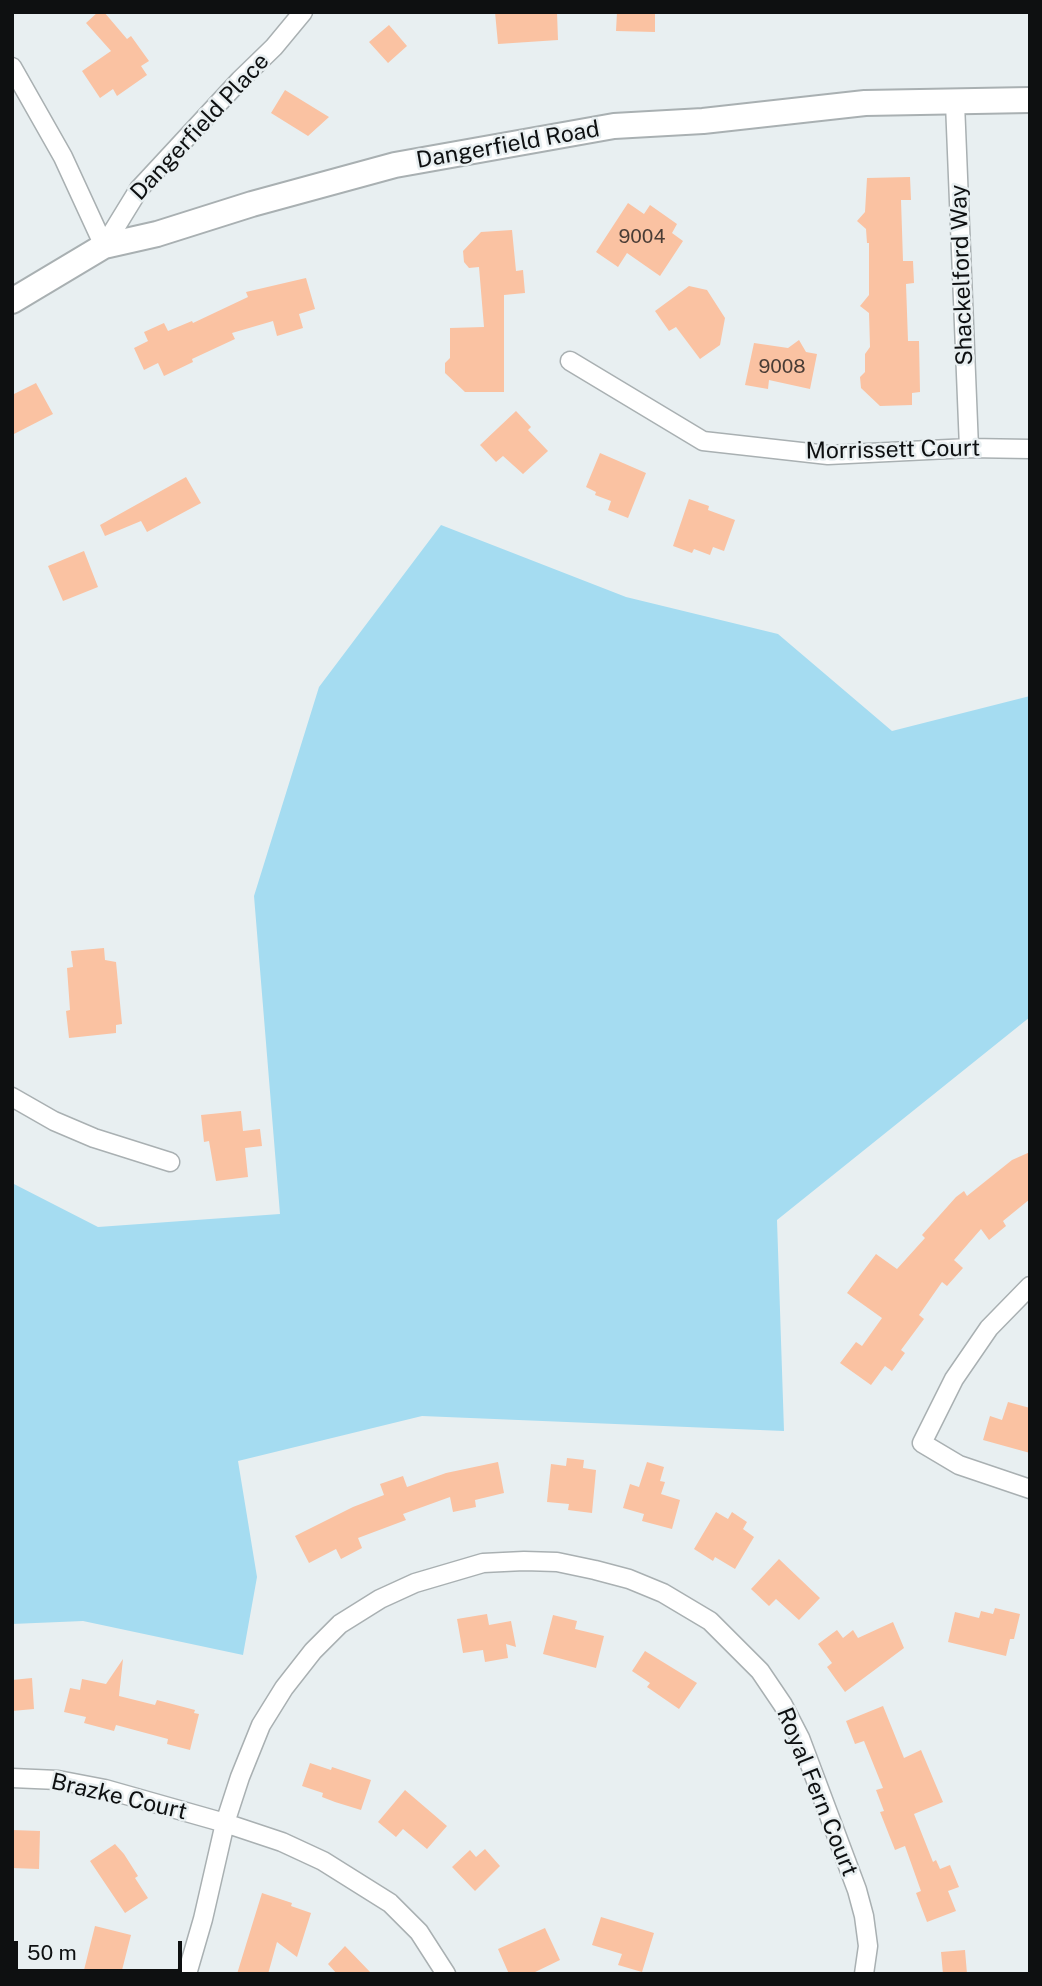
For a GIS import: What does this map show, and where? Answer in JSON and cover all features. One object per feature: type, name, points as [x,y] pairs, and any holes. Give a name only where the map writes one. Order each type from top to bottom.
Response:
[{"type":"street","name":"Dangerfield Place","points":[[104,246],[139,189],[274,47],[303,12]]},
{"type":"street","points":[[12,67],[63,157],[104,246]]},
{"type":"street","name":"Dangerfield Road","points":[[12,301],[104,246],[157,234],[252,204],[395,165],[614,126],[703,121],[866,103],[1030,100]]},
{"type":"street","name":"Shackelford Way","points":[[955,103],[969,448]]},
{"type":"street","name":"Morrissett Court","points":[[570,361],[703,441],[828,455],[969,448],[1030,449]]},
{"type":"street","points":[[12,1097],[54,1121],[94,1138],[170,1162]]},
{"type":"street","points":[[1030,1286],[989,1328],[954,1379],[922,1443],[959,1465],[1030,1489]]},
{"type":"street","name":"Royal Fern Court","points":[[187,1974],[225,1823],[240,1777],[261,1725],[284,1688],[313,1651],[340,1624],[380,1599],[415,1583],[483,1563],[556,1562],[629,1579],[663,1593],[709,1621],[760,1671],[783,1705],[817,1781],[857,1890],[868,1946],[864,1974]]},
{"type":"street","name":"Brazke Court","points":[[12,1778],[58,1780],[105,1789],[282,1842],[323,1861],[390,1903],[419,1932],[446,1974]]},
{"type":"shaded area","points":[[441,525],[626,597],[778,634],[892,731],[1030,696],[1030,1017],[777,1220],[784,1431],[422,1416],[238,1461],[257,1577],[243,1655],[83,1621],[12,1624],[12,1183],[98,1227],[280,1214],[254,896],[319,687]]},
{"type":"building","points":[[98,12],[104,12],[127,39],[131,36],[149,61],[141,66],[147,75],[117,96],[113,89],[100,98],[82,71],[111,51],[86,23]]},
{"type":"building","points":[[495,12],[557,12],[558,40],[498,44]]},
{"type":"building","points":[[617,12],[655,12],[655,32],[616,31]]},
{"type":"building","points":[[389,25],[407,46],[388,63],[369,42]]},
{"type":"building","points":[[285,90],[329,117],[308,136],[271,113]]},
{"type":"building","points":[[910,177],[911,200],[901,200],[903,261],[913,261],[914,283],[906,284],[908,341],[919,341],[920,392],[912,393],[912,405],[880,406],[861,388],[860,377],[865,372],[865,354],[870,347],[869,313],[860,306],[869,295],[869,243],[866,229],[857,221],[865,212],[867,178]]},
{"type":"building","points":[[628,203],[644,214],[650,205],[677,224],[672,233],[683,241],[660,276],[627,253],[618,267],[596,252]]},
{"type":"building","points":[[512,230],[516,271],[523,270],[525,293],[504,295],[504,392],[465,392],[445,373],[445,363],[450,358],[450,328],[484,327],[479,267],[469,268],[464,262],[463,251],[481,232]]},
{"type":"building","points":[[306,278],[315,309],[299,314],[303,328],[277,336],[273,321],[232,333],[235,339],[192,359],[193,362],[164,376],[158,363],[144,370],[134,348],[148,341],[144,332],[164,323],[168,331],[192,321],[193,323],[248,297],[246,292]]},
{"type":"building","points":[[689,286],[707,290],[725,318],[720,345],[700,359],[676,327],[669,331],[655,311]]},
{"type":"building","points":[[799,340],[806,352],[817,354],[810,389],[769,380],[768,389],[745,385],[754,343],[788,348]]},
{"type":"building","points":[[36,383],[53,414],[12,435],[12,395]]},
{"type":"building","points":[[516,411],[531,427],[528,430],[548,451],[523,474],[503,456],[496,462],[480,445]]},
{"type":"building","points":[[600,453],[646,473],[628,518],[608,510],[611,501],[595,495],[596,492],[586,487]]},
{"type":"building","points":[[186,477],[201,503],[147,532],[141,521],[105,536],[100,525]]},
{"type":"building","points":[[689,499],[709,506],[708,510],[735,520],[724,551],[713,547],[710,555],[694,549],[692,553],[673,546]]},
{"type":"building","points":[[84,551],[98,587],[63,601],[48,566]]},
{"type":"building","points":[[104,948],[105,960],[116,962],[122,1024],[116,1025],[116,1033],[69,1038],[66,1011],[70,1010],[67,968],[73,967],[71,951]]},
{"type":"building","points":[[241,1111],[243,1131],[260,1129],[262,1146],[245,1148],[248,1177],[216,1181],[209,1141],[204,1142],[201,1115]]},
{"type":"building","points":[[1030,1152],[1030,1199],[1003,1221],[1006,1226],[989,1240],[981,1229],[954,1260],[963,1268],[947,1286],[942,1282],[919,1315],[924,1319],[901,1350],[905,1353],[892,1371],[885,1366],[871,1385],[840,1363],[856,1342],[862,1346],[882,1318],[847,1293],[876,1254],[897,1269],[925,1238],[922,1235],[956,1197],[964,1191],[967,1196],[1012,1160]]},
{"type":"building","points":[[1008,1402],[1030,1408],[1030,1453],[983,1440],[990,1416],[1002,1420]]},
{"type":"building","points":[[567,1458],[584,1460],[583,1468],[596,1470],[592,1513],[568,1510],[569,1504],[547,1502],[551,1464],[566,1466]]},
{"type":"building","points":[[498,1462],[504,1493],[475,1500],[476,1507],[453,1512],[450,1497],[403,1514],[406,1520],[358,1538],[362,1548],[341,1559],[336,1549],[309,1563],[295,1536],[384,1495],[380,1484],[403,1476],[407,1487],[446,1473]]},
{"type":"building","points":[[647,1462],[664,1467],[660,1481],[665,1482],[661,1494],[680,1500],[672,1529],[642,1521],[644,1514],[623,1508],[630,1484],[639,1487]]},
{"type":"building","points":[[716,1512],[728,1519],[732,1512],[747,1522],[743,1529],[754,1537],[735,1569],[715,1557],[713,1561],[694,1549]]},
{"type":"building","points":[[779,1559],[820,1598],[799,1620],[776,1599],[769,1606],[751,1589]]},
{"type":"building","points":[[995,1608],[1020,1614],[1014,1639],[1010,1639],[1006,1656],[948,1642],[955,1612],[979,1618],[981,1611],[993,1614]]},
{"type":"building","points":[[487,1614],[489,1625],[511,1621],[516,1647],[506,1644],[508,1658],[485,1662],[483,1650],[463,1653],[457,1619]]},
{"type":"building","points":[[553,1615],[577,1621],[575,1629],[604,1636],[596,1668],[543,1654]]},
{"type":"building","points":[[893,1622],[904,1648],[845,1692],[827,1667],[832,1663],[818,1644],[837,1630],[843,1638],[853,1630],[858,1638]]},
{"type":"building","points":[[645,1651],[697,1683],[679,1709],[647,1687],[650,1683],[632,1671]]},
{"type":"building","points":[[123,1659],[119,1696],[155,1705],[157,1700],[195,1710],[194,1713],[199,1714],[190,1750],[167,1744],[168,1739],[116,1725],[114,1731],[84,1723],[86,1717],[64,1712],[70,1688],[80,1690],[82,1679],[106,1684]]},
{"type":"building","points":[[32,1678],[34,1709],[12,1711],[12,1680]]},
{"type":"building","points":[[883,1706],[904,1758],[921,1750],[943,1802],[914,1814],[933,1862],[936,1860],[940,1869],[950,1865],[959,1887],[948,1891],[956,1911],[927,1922],[916,1893],[921,1891],[905,1846],[895,1850],[880,1812],[884,1811],[876,1790],[883,1788],[864,1741],[855,1744],[846,1721]]},
{"type":"building","points":[[310,1763],[371,1780],[361,1810],[322,1797],[323,1793],[302,1786]]},
{"type":"building","points":[[405,1790],[447,1826],[427,1849],[403,1829],[396,1837],[378,1822]]},
{"type":"building","points":[[12,1830],[40,1831],[39,1869],[12,1868]]},
{"type":"building","points":[[115,1844],[138,1876],[135,1878],[148,1898],[125,1913],[90,1861]]},
{"type":"building","points":[[485,1849],[500,1866],[475,1891],[452,1867],[470,1850],[476,1857]]},
{"type":"building","points":[[262,1893],[311,1913],[297,1957],[277,1942],[268,1974],[237,1974]]},
{"type":"building","points":[[601,1917],[654,1933],[642,1972],[618,1965],[622,1954],[592,1945]]},
{"type":"building","points":[[95,1926],[131,1935],[121,1974],[83,1974]]},
{"type":"building","points":[[545,1928],[560,1960],[531,1974],[509,1974],[498,1949]]},
{"type":"building","points":[[345,1946],[372,1974],[337,1974],[328,1964]]},
{"type":"building","points":[[965,1950],[967,1974],[943,1974],[941,1952]]}]
